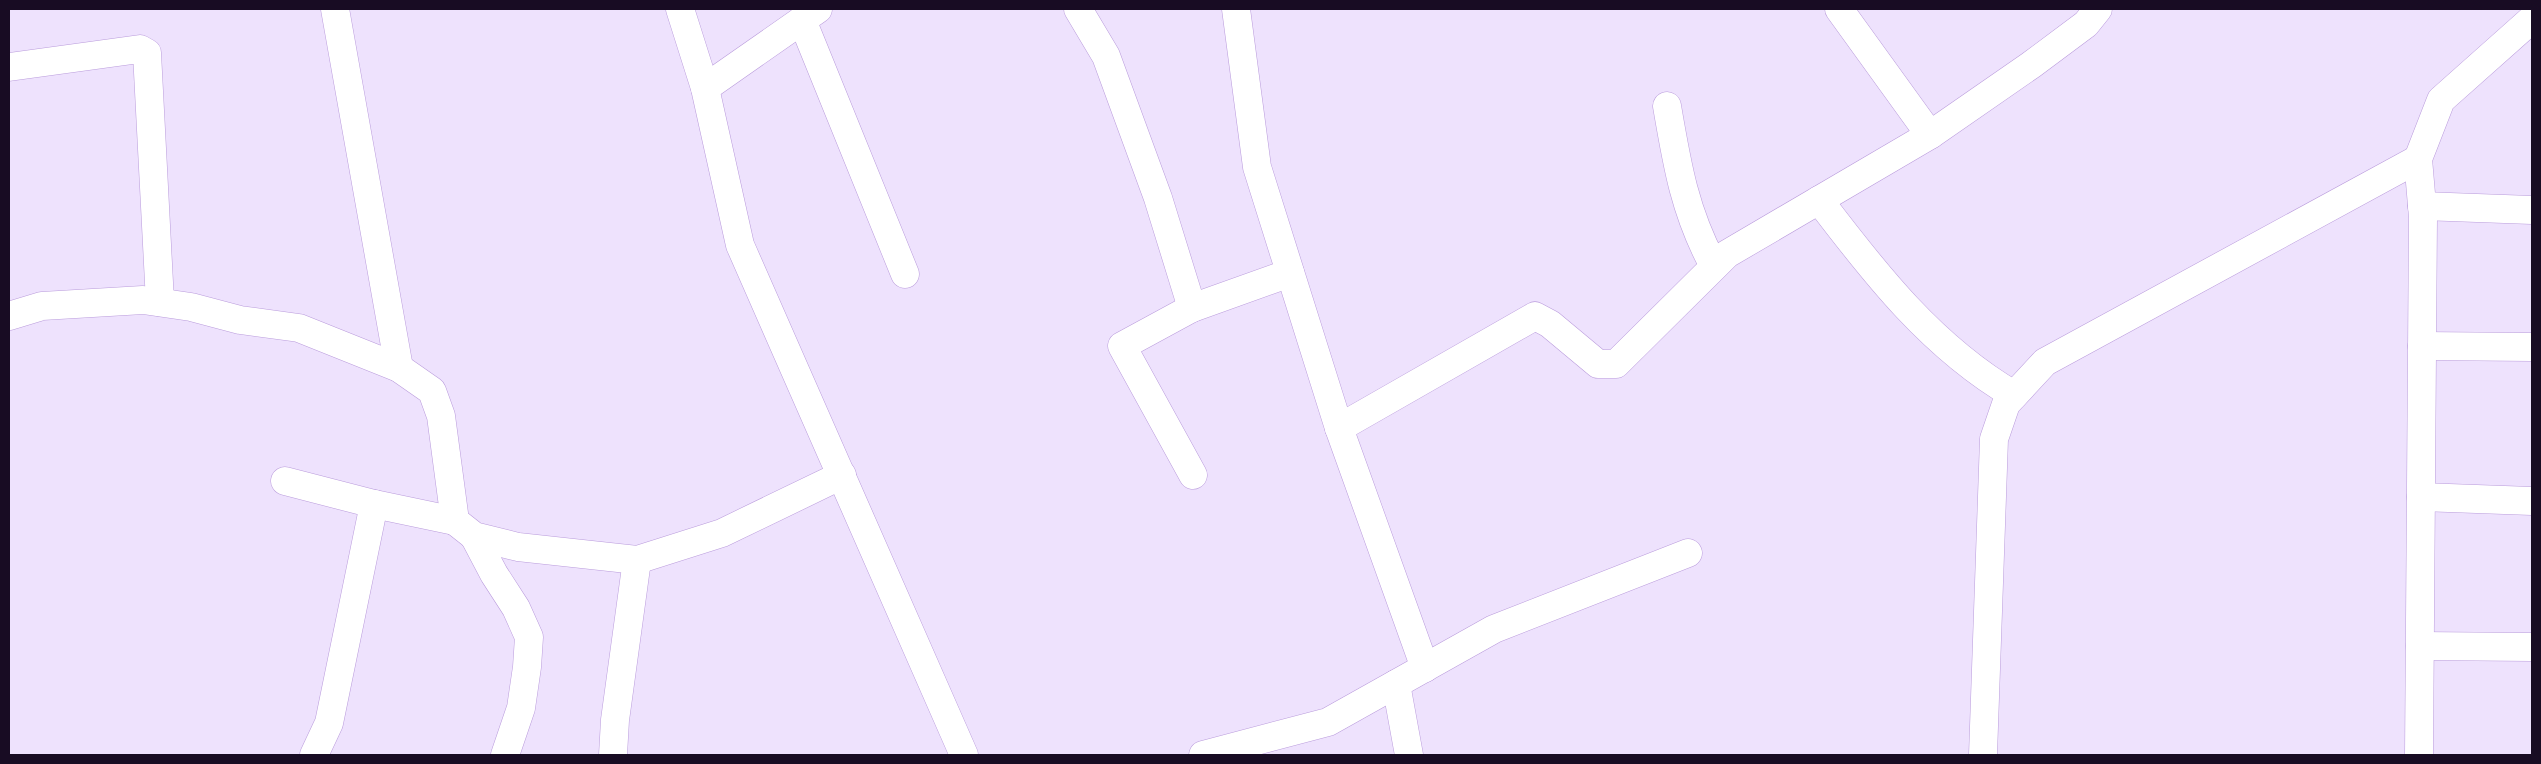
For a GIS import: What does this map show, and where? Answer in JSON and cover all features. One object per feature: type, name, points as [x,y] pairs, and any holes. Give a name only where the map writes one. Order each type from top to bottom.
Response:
[{"type":"street","points":[[335,9],[399,368]]},
{"type":"street","points":[[680,9],[705,88],[740,245],[964,755]]},
{"type":"street","points":[[1078,9],[1106,56],[1158,198],[1192,308]]},
{"type":"street","points":[[1236,9],[1257,168],[1340,428],[1425,668]]},
{"type":"street","points":[[1839,9],[1930,135]]},
{"type":"street","points":[[1340,428],[1535,316],[1550,324],[1598,364],[1616,364],[1727,254],[1930,135],[2031,66],[2086,24],[2098,9]]},
{"type":"street","points":[[705,88],[810,14],[906,274]]},
{"type":"street","points":[[2419,755],[2422,206],[2418,159],[2441,100],[2529,26]]},
{"type":"street","points":[[9,67],[140,49],[147,53],[160,302]]},
{"type":"street","points":[[1667,106],[1680,180],[1699,237],[1714,266]]},
{"type":"street","points":[[1983,755],[1994,439],[2006,404],[2045,362],[2418,159]]},
{"type":"street","points":[[1819,200],[1875,274],[1946,346],[1985,378],[2014,395]]},
{"type":"street","points":[[2422,206],[2532,210]]},
{"type":"street","points":[[1193,475],[1122,346],[1192,308],[1290,273]]},
{"type":"street","points":[[9,316],[42,306],[144,300],[160,302],[240,320],[300,328],[399,368],[432,391],[441,416],[465,528],[516,608],[528,636],[527,667],[521,708],[505,755]]},
{"type":"street","points":[[2422,346],[2532,347]]},
{"type":"street","points":[[284,481],[465,528],[518,547],[637,560],[722,533],[842,475]]},
{"type":"street","points":[[2421,498],[2532,501]]},
{"type":"street","points":[[314,755],[330,723],[374,504]]},
{"type":"street","points":[[1203,755],[1328,722],[1494,630],[1688,553]]},
{"type":"street","points":[[613,755],[615,720],[637,560]]},
{"type":"street","points":[[2420,646],[2532,647]]},
{"type":"street","points":[[1396,684],[1409,755]]}]
